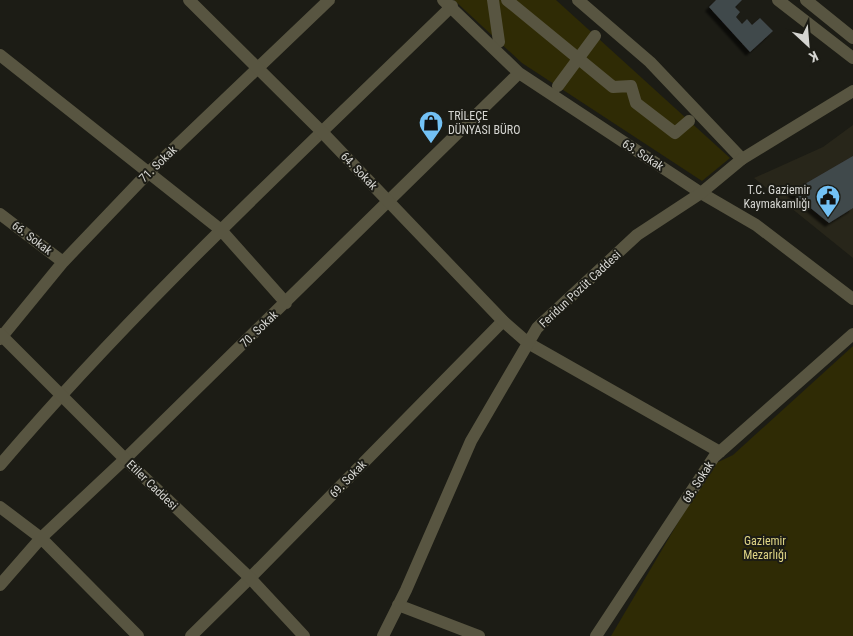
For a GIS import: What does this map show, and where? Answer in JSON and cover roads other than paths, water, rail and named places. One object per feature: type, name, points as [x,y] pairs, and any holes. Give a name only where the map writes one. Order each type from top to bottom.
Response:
[{"type":"street","name":"64. Sokak","points":[[189,0],[322,132],[503,321],[528,343],[720,452]]},
{"type":"street","name":"71. Sokak","points":[[1,337],[63,262],[149,172],[259,70],[329,0]]},
{"type":"street","points":[[493,0],[499,42]]},
{"type":"street","points":[[507,0],[613,87],[631,86],[636,103],[675,133],[689,121]]},
{"type":"street","points":[[578,0],[650,62],[742,159]]},
{"type":"street","points":[[778,0],[853,58]]},
{"type":"street","points":[[806,0],[853,38]]},
{"type":"street","points":[[0,465],[60,394],[221,230],[322,132],[447,3]]},
{"type":"street","name":"63. Sokak","points":[[447,3],[519,73],[701,194],[756,226],[853,299]]},
{"type":"street","points":[[558,86],[595,36]]},
{"type":"street","points":[[0,55],[221,230],[286,303]]},
{"type":"street","name":"70. Sokak","points":[[0,585],[41,538],[126,460],[519,73]]},
{"type":"street","name":"Feridun Pozüt Caddesi","points":[[383,636],[471,441],[537,328],[637,235],[701,194],[742,159],[853,91]]},
{"type":"street","name":"66. Sokak","points":[[0,214],[63,262]]},
{"type":"street","name":"69. Sokak","points":[[191,636],[503,321]]},
{"type":"street","name":"68. Sokak","points":[[596,636],[714,457],[853,334]]},
{"type":"street","name":"Etiler Caddesi","points":[[1,337],[250,578],[304,636]]},
{"type":"street","points":[[0,507],[41,538],[138,636]]},
{"type":"street","points":[[398,605],[479,636]]},
{"type":"place","name":"TRİLEÇE DÜNYASI BÜRO","points":[[431,144]]},
{"type":"place","name":"T.C. Gaziemir Kaymakamlığı","points":[[828,218]]},
{"type":"park label","name":"Gaziemir Mezarlığı","points":[[765,548]]}]
